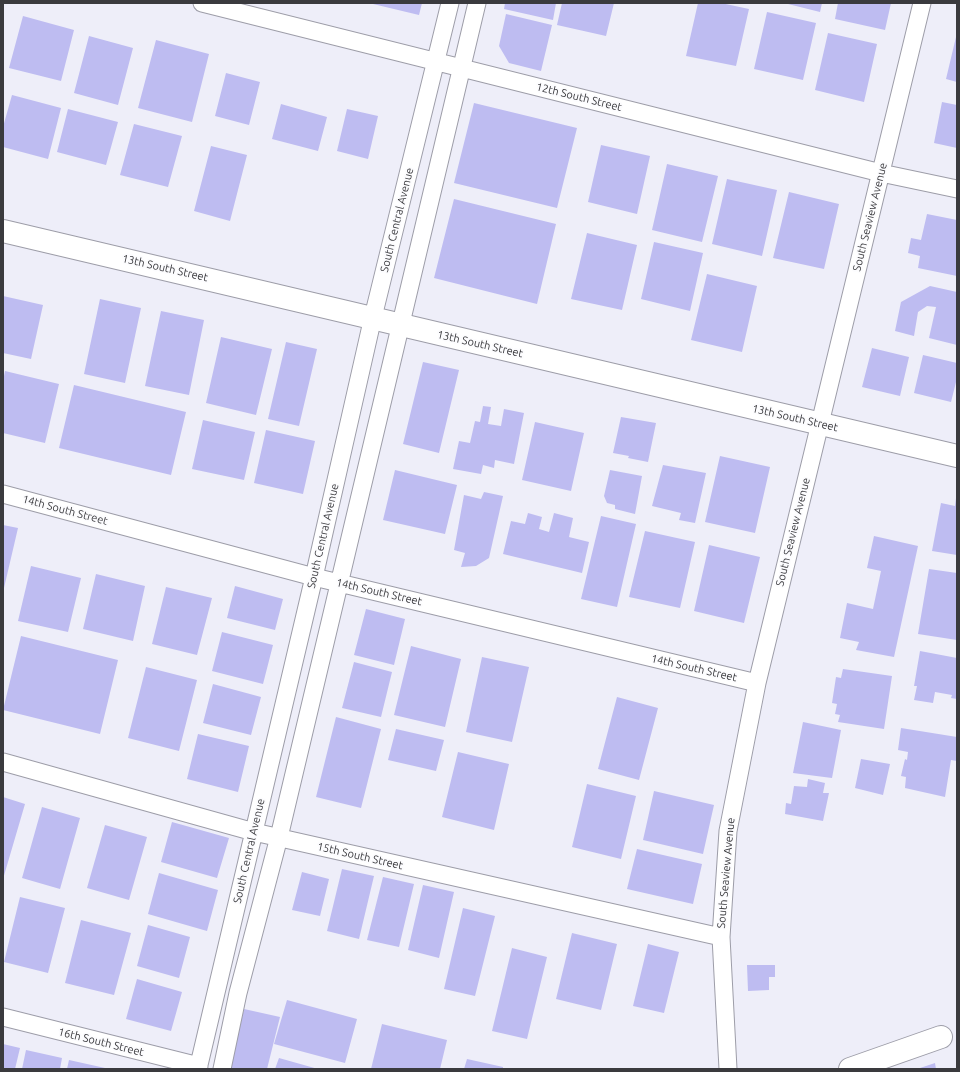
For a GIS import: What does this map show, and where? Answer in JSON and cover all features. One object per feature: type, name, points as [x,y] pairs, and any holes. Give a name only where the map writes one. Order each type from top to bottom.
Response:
[{"type":"street","name":"12th South Street","points":[[202,3],[881,173],[957,190]]},
{"type":"street","name":"South Central Avenue","points":[[198,1068],[314,577],[373,317],[450,3]]},
{"type":"street","points":[[222,1069],[238,993],[279,838],[477,3]]},
{"type":"street","name":"South Seaview Avenue","points":[[728,1069],[721,937],[728,830],[757,683],[922,3]]},
{"type":"street","name":"13th South Street","points":[[3,231],[373,317],[400,325],[957,456]]},
{"type":"street","name":"14th South Street","points":[[3,494],[314,577],[757,683]]},
{"type":"street","name":"15th South Street","points":[[3,762],[254,832],[721,937]]},
{"type":"street","name":"16th South Street","points":[[3,1017],[198,1068]]},
{"type":"street","points":[[850,1069],[942,1037]]},
{"type":"building","points":[[373,3],[422,3],[419,15]]},
{"type":"building","points":[[505,3],[556,3],[553,20],[504,9]]},
{"type":"building","points":[[562,3],[614,3],[606,36],[557,25]]},
{"type":"building","points":[[698,3],[721,3],[749,9],[736,66],[686,56]]},
{"type":"building","points":[[784,3],[822,3],[820,12]]},
{"type":"building","points":[[838,3],[891,3],[885,30],[835,19]]},
{"type":"building","points":[[767,12],[816,23],[803,80],[754,69]]},
{"type":"building","points":[[506,14],[552,25],[541,71],[509,63],[499,46]]},
{"type":"building","points":[[23,16],[74,30],[61,81],[9,68]]},
{"type":"building","points":[[828,33],[877,44],[864,102],[815,90]]},
{"type":"building","points":[[89,36],[133,48],[118,105],[74,93]]},
{"type":"building","points":[[957,37],[957,82],[946,79]]},
{"type":"building","points":[[156,40],[209,54],[192,122],[138,108]]},
{"type":"building","points":[[226,73],[260,82],[249,125],[215,116]]},
{"type":"building","points":[[12,95],[61,108],[48,159],[3,147],[3,127]]},
{"type":"building","points":[[942,102],[957,105],[957,148],[934,143]]},
{"type":"building","points":[[474,103],[577,128],[557,208],[454,183]]},
{"type":"building","points":[[281,104],[327,117],[318,151],[272,139]]},
{"type":"building","points":[[68,109],[118,122],[106,165],[57,152]]},
{"type":"building","points":[[347,109],[378,116],[368,159],[337,151]]},
{"type":"building","points":[[134,124],[182,136],[168,187],[120,175]]},
{"type":"building","points":[[601,145],[650,156],[637,214],[588,202]]},
{"type":"building","points":[[211,146],[247,155],[230,221],[194,211]]},
{"type":"building","points":[[667,164],[718,176],[702,242],[652,230]]},
{"type":"building","points":[[727,179],[777,190],[762,256],[712,244]]},
{"type":"building","points":[[789,192],[839,204],[824,269],[773,258]]},
{"type":"building","points":[[454,199],[556,224],[537,304],[434,278]]},
{"type":"building","points":[[927,214],[957,220],[957,276],[918,268],[920,256],[908,253],[911,238],[921,240]]},
{"type":"building","points":[[587,233],[637,245],[622,310],[571,299]]},
{"type":"building","points":[[654,242],[703,253],[690,311],[641,299]]},
{"type":"building","points":[[707,274],[757,286],[742,352],[691,340]]},
{"type":"building","points":[[930,286],[957,292],[957,345],[929,338],[936,307],[927,306],[918,312],[914,336],[895,331],[901,302]]},
{"type":"building","points":[[3,296],[43,305],[31,359],[3,353]]},
{"type":"building","points":[[100,299],[141,308],[125,383],[84,374]]},
{"type":"building","points":[[161,311],[204,320],[189,395],[145,386]]},
{"type":"building","points":[[221,337],[272,349],[256,415],[206,403]]},
{"type":"building","points":[[286,342],[317,349],[299,426],[268,419]]},
{"type":"building","points":[[872,348],[909,357],[900,396],[862,387]]},
{"type":"building","points":[[923,355],[957,363],[957,378],[951,402],[914,393]]},
{"type":"building","points":[[423,362],[459,370],[439,453],[403,444]]},
{"type":"building","points":[[5,371],[59,384],[45,443],[3,433],[3,381]]},
{"type":"building","points":[[74,385],[186,412],[171,475],[59,448]]},
{"type":"building","points":[[483,406],[491,407],[488,424],[501,426],[504,409],[524,413],[514,464],[495,460],[494,468],[483,465],[481,474],[453,469],[459,441],[470,443],[475,421],[480,422]]},
{"type":"building","points":[[621,417],[656,423],[648,462],[613,453]]},
{"type":"building","points":[[203,420],[255,432],[244,480],[192,469]]},
{"type":"building","points":[[535,422],[584,433],[571,491],[522,480]]},
{"type":"building","points":[[266,430],[315,441],[303,494],[254,483]]},
{"type":"building","points":[[720,456],[770,467],[755,533],[705,522]]},
{"type":"building","points":[[663,465],[706,473],[695,523],[679,520],[681,513],[652,506]]},
{"type":"building","points":[[395,470],[457,485],[445,534],[383,520]]},
{"type":"building","points":[[610,470],[642,476],[635,514],[615,509],[615,505],[607,503],[604,496]]},
{"type":"building","points":[[484,492],[503,496],[489,558],[476,566],[461,567],[465,553],[454,550],[464,495],[481,499]]},
{"type":"building","points":[[956,498],[957,555],[932,551],[941,503],[955,506]]},
{"type":"building","points":[[528,513],[542,517],[539,529],[549,532],[554,513],[573,518],[569,537],[589,542],[582,573],[503,554],[511,521],[525,524]]},
{"type":"building","points":[[601,516],[636,524],[617,607],[581,599]]},
{"type":"building","points":[[3,525],[18,528],[4,588],[3,588]]},
{"type":"building","points":[[645,531],[695,542],[680,608],[629,597]]},
{"type":"building","points":[[874,536],[918,546],[894,657],[856,650],[859,642],[840,638],[847,603],[873,609],[881,571],[867,568]]},
{"type":"building","points":[[709,545],[760,557],[744,623],[694,611]]},
{"type":"building","points":[[31,566],[81,578],[68,632],[18,621]]},
{"type":"building","points":[[929,569],[957,573],[957,640],[918,634]]},
{"type":"building","points":[[96,574],[145,586],[133,641],[83,629]]},
{"type":"building","points":[[235,586],[283,599],[275,630],[227,618]]},
{"type":"building","points":[[166,587],[212,598],[197,655],[152,644]]},
{"type":"building","points":[[366,609],[405,619],[394,665],[354,655]]},
{"type":"building","points":[[222,632],[273,645],[263,684],[212,671]]},
{"type":"building","points":[[21,636],[118,660],[100,734],[3,710]]},
{"type":"building","points":[[411,646],[461,659],[445,727],[394,715]]},
{"type":"building","points":[[920,651],[957,658],[957,699],[951,698],[952,695],[935,692],[933,703],[914,700],[917,686],[914,686]]},
{"type":"building","points":[[482,657],[529,667],[512,742],[466,732]]},
{"type":"building","points":[[354,662],[392,672],[381,717],[342,708]]},
{"type":"building","points":[[146,667],[197,680],[179,751],[128,738]]},
{"type":"building","points":[[843,669],[892,676],[884,729],[838,722],[840,715],[835,714],[837,704],[832,703],[836,677],[841,678]]},
{"type":"building","points":[[213,684],[261,697],[251,735],[203,723]]},
{"type":"building","points":[[617,697],[658,708],[639,780],[598,769]]},
{"type":"building","points":[[336,717],[381,729],[361,808],[316,797]]},
{"type":"building","points":[[803,722],[841,730],[832,778],[793,773]]},
{"type":"building","points":[[901,728],[957,737],[957,761],[951,760],[945,797],[905,788],[906,777],[901,776],[905,759],[907,760],[908,752],[898,750]]},
{"type":"building","points":[[396,729],[444,740],[436,771],[388,760]]},
{"type":"building","points":[[198,734],[249,746],[238,792],[187,779]]},
{"type":"building","points":[[458,752],[509,764],[494,830],[442,817]]},
{"type":"building","points":[[861,759],[890,764],[883,795],[855,788]]},
{"type":"building","points":[[808,779],[825,783],[823,793],[829,793],[823,821],[785,814],[786,803],[791,804],[794,786],[807,787]]},
{"type":"building","points":[[587,784],[636,796],[621,859],[572,847]]},
{"type":"building","points":[[654,791],[714,805],[703,854],[643,840]]},
{"type":"building","points":[[3,797],[25,804],[3,879]]},
{"type":"building","points":[[42,807],[80,818],[60,889],[22,878]]},
{"type":"building","points":[[172,822],[229,838],[217,878],[161,862]]},
{"type":"building","points":[[105,825],[147,837],[129,900],[87,888]]},
{"type":"building","points":[[637,849],[702,864],[693,904],[627,889]]},
{"type":"building","points":[[342,869],[374,876],[359,939],[327,931]]},
{"type":"building","points":[[302,872],[329,879],[320,916],[292,910]]},
{"type":"building","points":[[159,873],[218,890],[207,931],[148,914]]},
{"type":"building","points":[[383,877],[414,884],[399,947],[367,940]]},
{"type":"building","points":[[423,885],[454,892],[439,958],[408,950]]},
{"type":"building","points":[[20,897],[65,908],[48,973],[4,962]]},
{"type":"building","points":[[463,908],[495,916],[475,996],[444,989]]},
{"type":"building","points":[[81,920],[131,933],[114,995],[65,983]]},
{"type":"building","points":[[148,925],[190,937],[179,978],[137,966]]},
{"type":"building","points":[[572,933],[617,944],[601,1010],[556,999]]},
{"type":"building","points":[[648,944],[679,952],[664,1013],[633,1006]]},
{"type":"building","points":[[512,948],[547,957],[527,1039],[492,1031]]},
{"type":"building","points":[[747,965],[775,965],[775,977],[769,977],[769,990],[748,991]]},
{"type":"building","points":[[137,979],[182,992],[171,1031],[126,1019]]},
{"type":"building","points":[[287,1000],[357,1019],[345,1063],[274,1044]]},
{"type":"building","points":[[244,1009],[280,1017],[267,1069],[230,1069]]},
{"type":"building","points":[[382,1024],[447,1040],[440,1069],[371,1069]]},
{"type":"building","points":[[3,1044],[20,1048],[15,1069],[3,1069]]},
{"type":"building","points":[[26,1050],[62,1058],[60,1069],[22,1069]]},
{"type":"building","points":[[279,1058],[318,1069],[275,1069]]},
{"type":"building","points":[[467,1059],[503,1067],[503,1069],[464,1069]]},
{"type":"building","points":[[69,1060],[105,1068],[105,1069],[67,1069]]},
{"type":"building","points":[[935,1063],[936,1069],[917,1069]]}]
